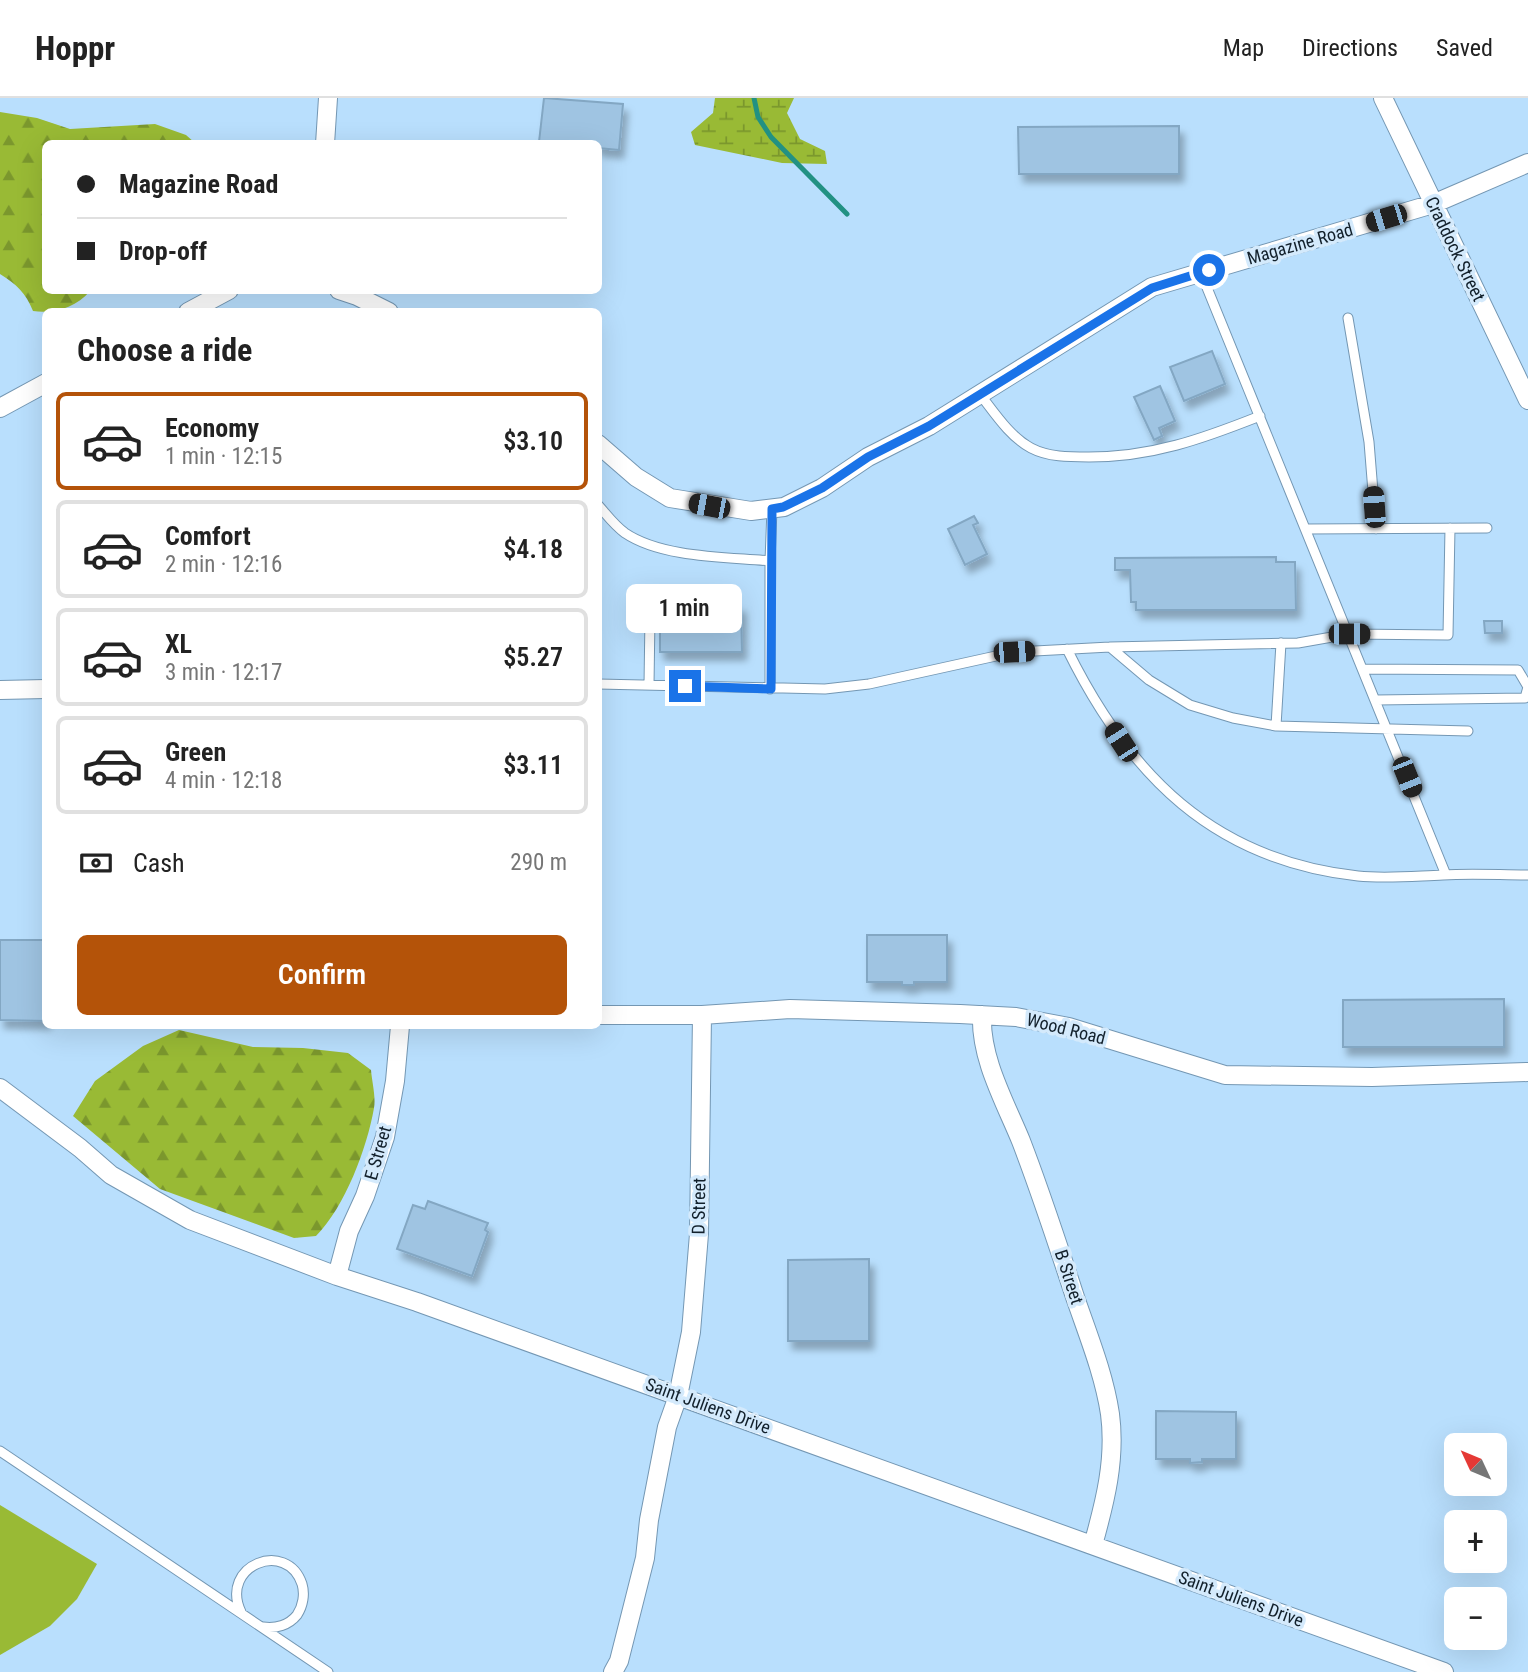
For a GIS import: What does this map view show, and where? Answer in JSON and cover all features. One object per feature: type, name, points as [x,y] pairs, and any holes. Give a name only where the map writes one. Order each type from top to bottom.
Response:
[{"type":"street","points":[[326,140],[328,98]]},
{"type":"street","name":"Craddock Street","points":[[1383,98],[1528,400]]},
{"type":"street","name":"Magazine Road","points":[[602,447],[636,477],[670,498],[751,510],[783,507],[822,488],[868,457],[929,426],[1152,288],[1433,204],[1528,163]]},
{"type":"street","points":[[195,308],[222,294]]},
{"type":"street","points":[[349,294],[379,308]]},
{"type":"street","points":[[0,408],[42,385]]},
{"type":"street","points":[[0,690],[42,689]]},
{"type":"street","name":"Wood Road","points":[[602,1014],[702,1015],[790,1009],[1016,1017],[1069,1027],[1225,1076],[1372,1077],[1528,1072]]},
{"type":"street","name":"D Street","points":[[613,1672],[619,1661],[645,1558],[649,1520],[667,1427],[678,1396],[691,1332],[699,1234],[702,1015]]},
{"type":"street","name":"B Street","points":[[982,1015],[981,1032],[989,1059],[1042,1194],[1096,1359],[1110,1415],[1111,1455],[1108,1485],[1093,1545]]},
{"type":"street","name":"E Street","points":[[337,1276],[349,1231],[365,1196],[385,1137],[395,1081],[400,1029]]},
{"type":"street","name":"Saint Juliens Drive","points":[[0,1088],[80,1148],[111,1175],[190,1220],[337,1276],[417,1302],[1444,1672]]},
{"type":"lane","points":[[1201,273],[1446,874]]},
{"type":"lane","points":[[1348,318],[1369,442],[1376,528]]},
{"type":"lane","points":[[979,393],[1006,428],[1028,446],[1043,453],[1072,457],[1118,457],[1156,452],[1201,440],[1260,416]]},
{"type":"lane","points":[[771,689],[772,509]]},
{"type":"lane","points":[[602,510],[613,523],[641,542],[703,555],[770,561]]},
{"type":"lane","points":[[602,684],[825,689],[869,684],[1014,652],[1298,643],[1349,634],[1448,635],[1450,528]]},
{"type":"lane","points":[[1306,529],[1487,528]]},
{"type":"lane","points":[[649,685],[650,616]]},
{"type":"lane","points":[[1276,726],[1281,643]]},
{"type":"lane","points":[[1110,647],[1149,680],[1190,705],[1233,718],[1276,726],[1468,731]]},
{"type":"lane","points":[[1067,649],[1089,695],[1121,742],[1149,774],[1182,805],[1215,829],[1260,853],[1317,870],[1361,877],[1528,875]]},
{"type":"lane","points":[[1363,669],[1518,670],[1528,687],[1525,698],[1376,700]]},
{"type":"lane","points":[[0,1451],[328,1672]]},
{"type":"lane","points":[[242,1614],[236,1594],[243,1573],[262,1561],[274,1560],[294,1570],[301,1580],[303,1603],[291,1621],[281,1626],[261,1627]]},
{"type":"green space","points":[[715,98],[794,98],[787,113],[800,139],[825,151],[827,164],[782,163],[695,145],[691,132],[713,113]]},
{"type":"green space","points":[[0,112],[37,118],[70,129],[155,124],[186,135],[192,140],[42,140],[42,294],[87,294],[78,302],[64,308],[42,308],[42,312],[33,311],[20,290],[0,274]]},
{"type":"green space","points":[[179,1030],[253,1047],[303,1048],[348,1053],[371,1070],[374,1104],[366,1141],[345,1193],[327,1224],[316,1236],[294,1238],[160,1189],[73,1116],[95,1081],[143,1046]]},
{"type":"green space","points":[[0,1505],[97,1564],[77,1599],[50,1626],[0,1655]]},
{"type":"building","points":[[544,98],[623,104],[619,150],[602,148],[602,140],[539,140]]},
{"type":"building","points":[[1179,126],[1179,174],[1019,174],[1018,127]]},
{"type":"building","points":[[1212,351],[1225,384],[1184,401],[1170,367]]},
{"type":"building","points":[[1160,386],[1175,421],[1159,428],[1162,436],[1154,440],[1134,397]]},
{"type":"building","points":[[974,516],[978,523],[973,525],[987,554],[965,565],[948,529]]},
{"type":"building","points":[[1276,557],[1276,562],[1295,562],[1296,610],[1136,610],[1136,602],[1131,602],[1130,570],[1115,570],[1115,558]]},
{"type":"building","points":[[660,605],[741,605],[742,652],[660,652]]},
{"type":"building","points":[[1484,621],[1502,621],[1502,633],[1485,633]]},
{"type":"building","points":[[867,935],[947,935],[947,982],[914,982],[914,985],[902,985],[902,982],[867,982]]},
{"type":"building","points":[[0,940],[42,940],[42,1021],[0,1020]]},
{"type":"building","points":[[1504,999],[1504,1047],[1343,1047],[1343,1000]]},
{"type":"building","points":[[428,1201],[488,1223],[485,1230],[488,1232],[472,1276],[397,1249],[413,1205],[425,1209]]},
{"type":"building","points":[[869,1259],[869,1341],[788,1341],[788,1260]]},
{"type":"building","points":[[1156,1411],[1236,1412],[1236,1459],[1202,1459],[1202,1462],[1190,1463],[1190,1459],[1156,1459]]},
{"type":"waterway","points":[[754,98],[758,117],[771,137],[847,214]]},
{"type":"route","points":[[685,686],[771,689],[772,509],[783,507],[822,488],[868,457],[929,426],[991,385],[1152,288],[1209,270]]}]
